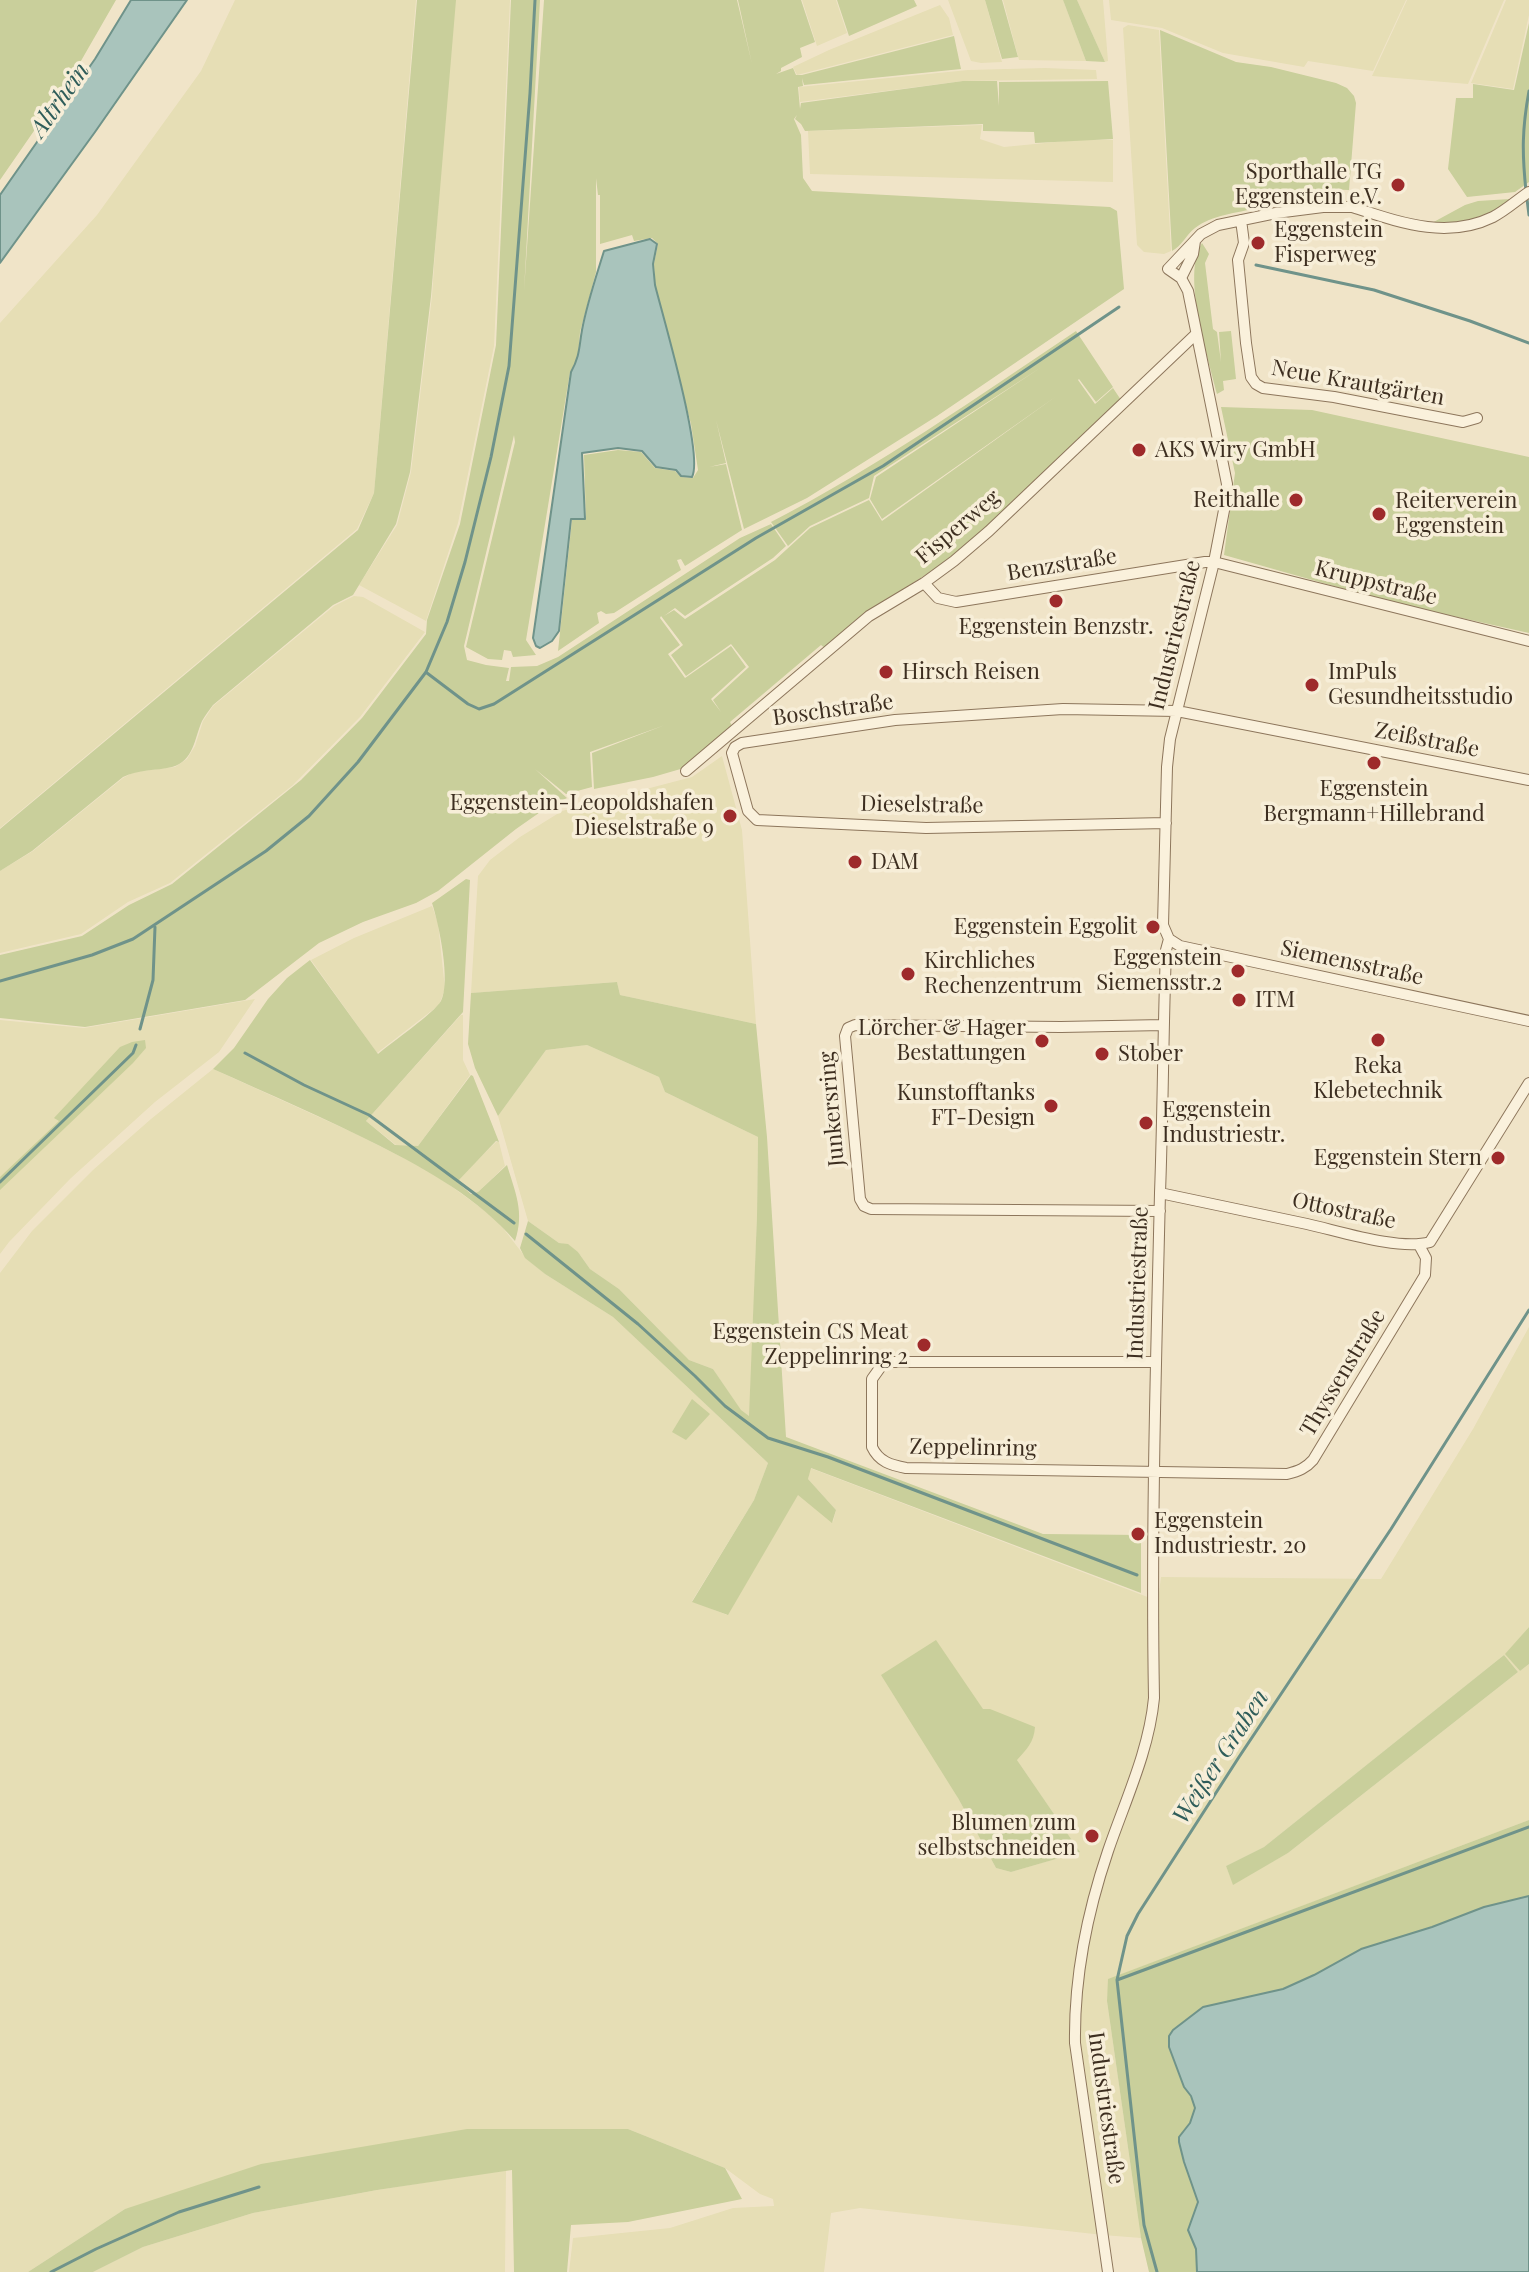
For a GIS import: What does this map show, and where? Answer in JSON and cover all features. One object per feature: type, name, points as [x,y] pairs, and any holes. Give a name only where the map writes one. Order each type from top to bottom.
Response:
[{"type":"street","points":[[1196,334],[1188,291],[1181,278],[1168,269],[1208,229],[1276,213],[1340,206],[1442,230],[1476,224],[1494,217],[1526,194]]},
{"type":"street","name":"Neue Krautgärten","points":[[1241,220],[1244,243],[1238,260],[1246,343],[1251,377],[1256,384],[1263,388],[1349,399],[1463,422],[1477,418]]},
{"type":"street","points":[[1181,278],[1193,254],[1195,241]]},
{"type":"street","name":"Industriestraße","points":[[1108,2272],[1074,2018],[1077,1976],[1087,1922],[1152,1722],[1154,1698],[1155,1362],[1163,1025],[1169,939],[1163,925],[1167,767],[1170,739],[1214,562],[1227,484],[1196,334]]},
{"type":"street","name":"Fisperweg","points":[[686,771],[869,616],[954,561],[1196,334]]},
{"type":"street","name":"Benzstraße","points":[[924,583],[938,598],[956,602],[1214,562]]},
{"type":"street","name":"Kruppstraße","points":[[1214,562],[1529,641]]},
{"type":"street","name":"Boschstraße","points":[[735,747],[742,743],[895,720],[1063,709],[1177,711]]},
{"type":"street","name":"Zeißstraße","points":[[1177,711],[1529,780]]},
{"type":"street","name":"Dieselstraße","points":[[735,747],[732,753],[748,811],[757,820],[926,828],[1166,823]]},
{"type":"street","name":"Siemensstraße","points":[[1169,939],[1180,946],[1529,1021]]},
{"type":"street","name":"Junkersring","points":[[1160,1211],[871,1209],[864,1206],[860,1199],[845,1036],[848,1028],[855,1025],[1163,1025]]},
{"type":"street","name":"Ottostraße","points":[[1160,1193],[1408,1245],[1430,1242],[1529,1083]]},
{"type":"street","name":"Thyssenstraße","points":[[1153,1471],[1287,1474],[1307,1467],[1425,1275],[1426,1258],[1419,1245]]},
{"type":"street","name":"Zeppelinring","points":[[1153,1471],[906,1468],[892,1465],[876,1455],[872,1447],[872,1379],[882,1365],[891,1362],[1155,1362]]},
{"type":"shaded area","points":[[235,0],[416,0],[374,493],[357,529],[0,828],[0,323],[97,215],[201,71]]},
{"type":"shaded area","points":[[455,0],[510,0],[494,346],[458,523],[426,621],[359,585],[397,525],[411,472],[432,296]]},
{"type":"shaded area","points":[[802,0],[836,0],[847,33],[817,46]]},
{"type":"shaded area","points":[[948,0],[985,0],[1002,62],[971,61]]},
{"type":"shaded area","points":[[1003,0],[1063,0],[1086,61],[1019,60]]},
{"type":"shaded area","points":[[1077,0],[1103,0],[1108,61],[1105,62]]},
{"type":"shaded area","points":[[1109,0],[1406,0],[1373,71],[1308,61],[1304,67],[1223,53],[1162,28],[1111,20]]},
{"type":"shaded area","points":[[1407,0],[1504,0],[1468,84],[1372,76]]},
{"type":"shaded area","points":[[1506,0],[1529,0],[1529,15],[1513,89],[1471,83]]},
{"type":"shaded area","points":[[940,5],[949,18],[953,35],[797,75],[793,67],[829,50]]},
{"type":"shaded area","points":[[1128,25],[1159,30],[1171,251],[1164,254],[1144,252],[1137,245],[1123,28]]},
{"type":"shaded area","points":[[968,70],[1096,70],[1097,79],[963,81],[800,102],[799,87]]},
{"type":"shaded area","points":[[982,125],[980,139],[1004,147],[1113,140],[1113,182],[810,174],[808,131]]},
{"type":"shaded area","points":[[354,596],[363,597],[425,632],[360,717],[293,785],[170,883],[128,902],[81,934],[0,953],[0,871],[33,851],[123,778],[134,772],[175,767],[187,759],[213,706],[334,606]]},
{"type":"shaded area","points":[[722,756],[742,830],[756,1024],[620,995],[617,982],[471,993],[478,876],[490,860],[562,811],[692,777]]},
{"type":"shaded area","points":[[432,906],[438,923],[445,989],[439,1005],[377,1053],[311,960],[354,938]]},
{"type":"shaded area","points":[[255,999],[219,1052],[155,1102],[71,1178],[0,1254],[0,1020],[84,1028]]},
{"type":"shaded area","points":[[461,1015],[463,1060],[470,1075],[418,1146],[396,1145],[366,1121]]},
{"type":"shaded area","points":[[587,1045],[659,1077],[665,1092],[758,1137],[750,1417],[741,1411],[713,1369],[689,1360],[619,1289],[590,1269],[578,1252],[528,1221],[498,1116],[546,1050]]},
{"type":"shaded area","points":[[213,1069],[433,1173],[496,1219],[526,1258],[545,1274],[613,1317],[768,1463],[754,1500],[692,1601],[727,1615],[798,1494],[833,1522],[836,1510],[808,1479],[810,1468],[1158,1601],[1161,1577],[1381,1579],[1473,1429],[1529,1327],[1529,1627],[1506,1654],[1520,1671],[1529,1664],[1529,1820],[1109,1979],[1107,2001],[1141,2238],[860,2208],[831,2213],[824,2272],[569,2272],[573,2238],[670,2228],[733,2208],[774,2206],[773,2199],[760,2194],[725,2168],[628,2129],[125,2209],[28,2272],[0,2272],[0,1273],[32,1231],[93,1170]],"holes":[[[936,1641],[1079,1851],[1079,1852],[1011,1872],[996,1868],[958,1798]],[[1504,1655],[1518,1672],[1288,1853],[1233,1884],[1226,1866],[1264,1847]]]},
{"type":"shaded area","points":[[499,1142],[505,1166],[478,1192],[471,1193],[457,1182]]},
{"type":"shaded area","points":[[506,2170],[505,2272],[93,2272],[143,2247],[253,2213]]},
{"type":"green space","points":[[0,0],[116,0],[74,73],[0,180]]},
{"type":"green space","points":[[417,0],[456,0],[431,296],[410,472],[396,524],[353,595],[333,605],[213,705],[202,721],[185,760],[172,767],[123,777],[32,851],[0,871],[0,829],[358,530],[374,493]]},
{"type":"green space","points":[[511,0],[540,0],[524,291],[544,0],[737,0],[752,64],[738,0],[801,0],[815,42],[800,48],[802,57],[776,74],[793,68],[796,75],[802,75],[954,36],[961,69],[804,85],[802,78],[803,86],[798,87],[800,109],[801,103],[963,81],[997,81],[999,106],[999,82],[1108,81],[1113,139],[1035,143],[1034,132],[983,131],[983,124],[805,131],[795,119],[797,115],[794,119],[801,135],[803,178],[812,191],[1110,207],[1117,211],[1124,289],[937,416],[807,498],[744,529],[716,420],[726,463],[709,467],[726,464],[742,530],[685,566],[681,559],[677,560],[681,570],[614,613],[597,613],[599,623],[558,651],[572,520],[586,519],[584,455],[618,450],[641,452],[655,468],[675,471],[681,477],[693,478],[698,470],[691,424],[655,284],[654,264],[658,244],[652,238],[634,241],[632,235],[600,244],[600,195],[596,178],[596,272],[580,332],[578,357],[570,372],[526,640],[536,655],[513,657],[511,651],[504,650],[502,660],[488,659],[466,647],[515,442],[514,435],[464,646],[467,660],[509,668],[506,681],[509,681],[511,667],[537,666],[558,657],[740,538],[771,524],[786,546],[773,558],[685,616],[675,608],[664,616],[674,610],[685,619],[775,560],[810,528],[869,500],[882,521],[1058,395],[882,519],[870,499],[876,477],[1043,366],[874,476],[869,498],[810,526],[788,546],[771,522],[888,455],[1076,331],[1113,387],[1096,402],[1078,380],[1095,404],[1113,388],[1121,400],[986,528],[939,566],[853,622],[825,648],[821,645],[730,722],[732,726],[684,768],[594,789],[592,753],[665,725],[590,752],[592,787],[566,794],[535,769],[567,798],[516,829],[438,891],[319,943],[245,1000],[85,1027],[0,1018],[0,955],[82,936],[129,905],[172,884],[301,780],[362,718],[426,634],[427,620],[460,524],[496,345]],"holes":[[[661,616],[683,645],[671,655],[686,676],[731,644],[749,667],[713,700],[721,712],[711,699],[746,667],[731,646],[685,678],[668,654],[680,645]]]},
{"type":"green space","points":[[837,0],[914,0],[917,6],[849,36]]},
{"type":"green space","points":[[985,0],[1002,0],[1018,57],[1002,59]]},
{"type":"green space","points":[[1063,0],[1077,0],[1105,62],[1086,61]]},
{"type":"green space","points":[[1529,23],[1529,182],[1515,192],[1467,197],[1448,169],[1456,98],[1473,98],[1473,84],[1514,90]]},
{"type":"green space","points":[[1160,30],[1236,62],[1271,67],[1347,88],[1356,103],[1349,190],[1321,189],[1257,199],[1257,208],[1209,220],[1192,231],[1172,251]]},
{"type":"green space","points":[[1510,199],[1484,216],[1430,224],[1465,205]]},
{"type":"green space","points":[[1202,243],[1209,254],[1205,263],[1213,329],[1217,332],[1221,362],[1219,332],[1231,331],[1236,379],[1223,381],[1224,390],[1217,394],[1195,295],[1196,257]]},
{"type":"green space","name":"Reiterverein Eggenstein","points":[[1221,407],[1312,410],[1529,457],[1529,633],[1390,602],[1224,555],[1235,473]]},
{"type":"green space","points":[[466,879],[470,880],[463,1012],[366,1121],[395,1145],[418,1146],[473,1076],[499,1142],[496,1141],[457,1182],[471,1194],[478,1192],[507,1165],[519,1211],[515,1241],[469,1199],[417,1165],[213,1069],[234,1048],[268,999],[287,978],[310,960],[378,1054],[441,1001],[444,967],[432,903]]},
{"type":"green space","points":[[617,982],[620,995],[756,1024],[767,1137],[786,1437],[1043,1534],[1141,1535],[1141,1593],[811,1468],[808,1479],[836,1510],[832,1523],[798,1495],[728,1615],[692,1602],[754,1500],[768,1463],[613,1317],[545,1274],[525,1258],[520,1248],[528,1221],[559,1243],[568,1244],[590,1269],[619,1289],[689,1360],[713,1369],[741,1410],[749,1416],[758,1137],[665,1092],[659,1077],[587,1045],[546,1050],[498,1116],[475,1068],[468,1044],[471,993]]},
{"type":"green space","points":[[145,1040],[146,1048],[133,1063],[0,1190],[0,1177],[59,1121],[54,1118],[120,1047]]},
{"type":"green space","points":[[692,1399],[710,1414],[686,1440],[672,1432]]},
{"type":"green space","points":[[1529,1627],[1529,1664],[1520,1671],[1505,1654]]},
{"type":"green space","points":[[936,1640],[983,1709],[1035,1727],[1032,1741],[1017,1760],[1080,1852],[1011,1872],[996,1868],[958,1798],[881,1675]]},
{"type":"green space","points":[[1504,1655],[1518,1672],[1288,1853],[1233,1885],[1226,1866],[1264,1847]]},
{"type":"green space","points":[[1529,1820],[1529,1896],[1484,1907],[1361,1949],[1283,1989],[1203,2007],[1169,2047],[1195,2108],[1190,2123],[1198,2202],[1188,2230],[1196,2249],[1197,2272],[1149,2272],[1141,2238],[1107,2001],[1108,1979]]},
{"type":"green space","points":[[467,2129],[628,2129],[725,2168],[742,2199],[628,2222],[571,2225],[567,2272],[514,2272],[512,2170],[253,2213],[143,2247],[93,2272],[28,2272],[125,2209],[261,2164]]},
{"type":"water","points":[[131,0],[187,0],[0,263],[0,195],[95,59]]},
{"type":"water","points":[[650,239],[657,244],[653,264],[655,285],[688,415],[694,464],[692,477],[681,476],[676,470],[656,467],[642,451],[618,448],[582,453],[585,519],[571,519],[559,631],[552,641],[540,648],[533,638],[571,372],[578,356],[589,300],[604,251]]},
{"type":"water","points":[[1529,1896],[1529,2272],[1197,2272],[1196,2249],[1188,2230],[1198,2202],[1179,2142],[1195,2108],[1169,2047],[1169,2036],[1173,2030],[1203,2007],[1283,1989],[1361,1949],[1484,1907]]},
{"type":"waterway","points":[[0,981],[92,955],[133,939],[266,851],[309,816],[358,762],[426,672],[447,622],[465,562],[509,366],[535,0]]},
{"type":"waterway","points":[[1526,191],[1523,141],[1529,91]]},
{"type":"waterway","points":[[1527,199],[1529,215]]},
{"type":"waterway","points":[[1256,265],[1374,290],[1529,343]]},
{"type":"waterway","points":[[427,673],[468,704],[479,709],[494,704],[756,538],[883,466],[1119,307]]},
{"type":"waterway","points":[[140,1029],[153,980],[155,927]]},
{"type":"waterway","points":[[0,1182],[133,1053],[136,1045]]},
{"type":"waterway","points":[[245,1053],[369,1115],[514,1223]]},
{"type":"waterway","points":[[526,1234],[638,1324],[725,1406],[768,1438],[828,1457],[1137,1575]]},
{"type":"waterway","name":"Weißer Graben","points":[[1157,2272],[1144,2225],[1117,1980],[1127,1936],[1138,1914],[1391,1529],[1529,1310]]},
{"type":"waterway","points":[[1117,1980],[1529,1827]]},
{"type":"waterway","points":[[51,2272],[179,2212],[259,2187]]},
{"type":"place","name":"Sporthalle TG Eggenstein e.V.","points":[[1398,185]]},
{"type":"place","name":"Eggenstein Fisperweg","points":[[1258,243]]},
{"type":"place","name":"AKS Wiry GmbH","points":[[1139,450]]},
{"type":"place","name":"Reithalle","points":[[1296,500]]},
{"type":"place","name":"Reiterverein Eggenstein","points":[[1379,514]]},
{"type":"place","name":"Eggenstein Benzstr.","points":[[1056,601]]},
{"type":"place","name":"Hirsch Reisen","points":[[886,672]]},
{"type":"place","name":"ImPuls Gesundheitsstudio","points":[[1312,685]]},
{"type":"place","name":"Eggenstein Bergmann+Hillebrand","points":[[1374,763]]},
{"type":"place","name":"Eggenstein-Leopoldshafen Dieselstraße 9","points":[[730,816]]},
{"type":"place","name":"DAM","points":[[855,862]]},
{"type":"place","name":"Eggenstein Eggolit","points":[[1153,927]]},
{"type":"place","name":"Eggenstein Siemensstr.2","points":[[1238,971]]},
{"type":"place","name":"Kirchliches Rechenzentrum","points":[[908,974]]},
{"type":"place","name":"ITM","points":[[1239,1000]]},
{"type":"place","name":"Reka Klebetechnik","points":[[1378,1040]]},
{"type":"place","name":"Lörcher & Hager Bestattungen","points":[[1042,1041]]},
{"type":"place","name":"Stober","points":[[1102,1054]]},
{"type":"place","name":"Kunstofftanks FT-Design","points":[[1051,1106]]},
{"type":"place","name":"Eggenstein Industriestr.","points":[[1146,1123]]},
{"type":"place","name":"Eggenstein Stern","points":[[1498,1158]]},
{"type":"place","name":"Eggenstein CS Meat Zeppelinring 2","points":[[924,1345]]},
{"type":"place","name":"Eggenstein Industriestr. 20","points":[[1138,1534]]},
{"type":"place","name":"Blumen zum selbstschneiden","points":[[1092,1836]]},
{"type":"water label","name":"Altrhein","points":[[60,100]]}]
